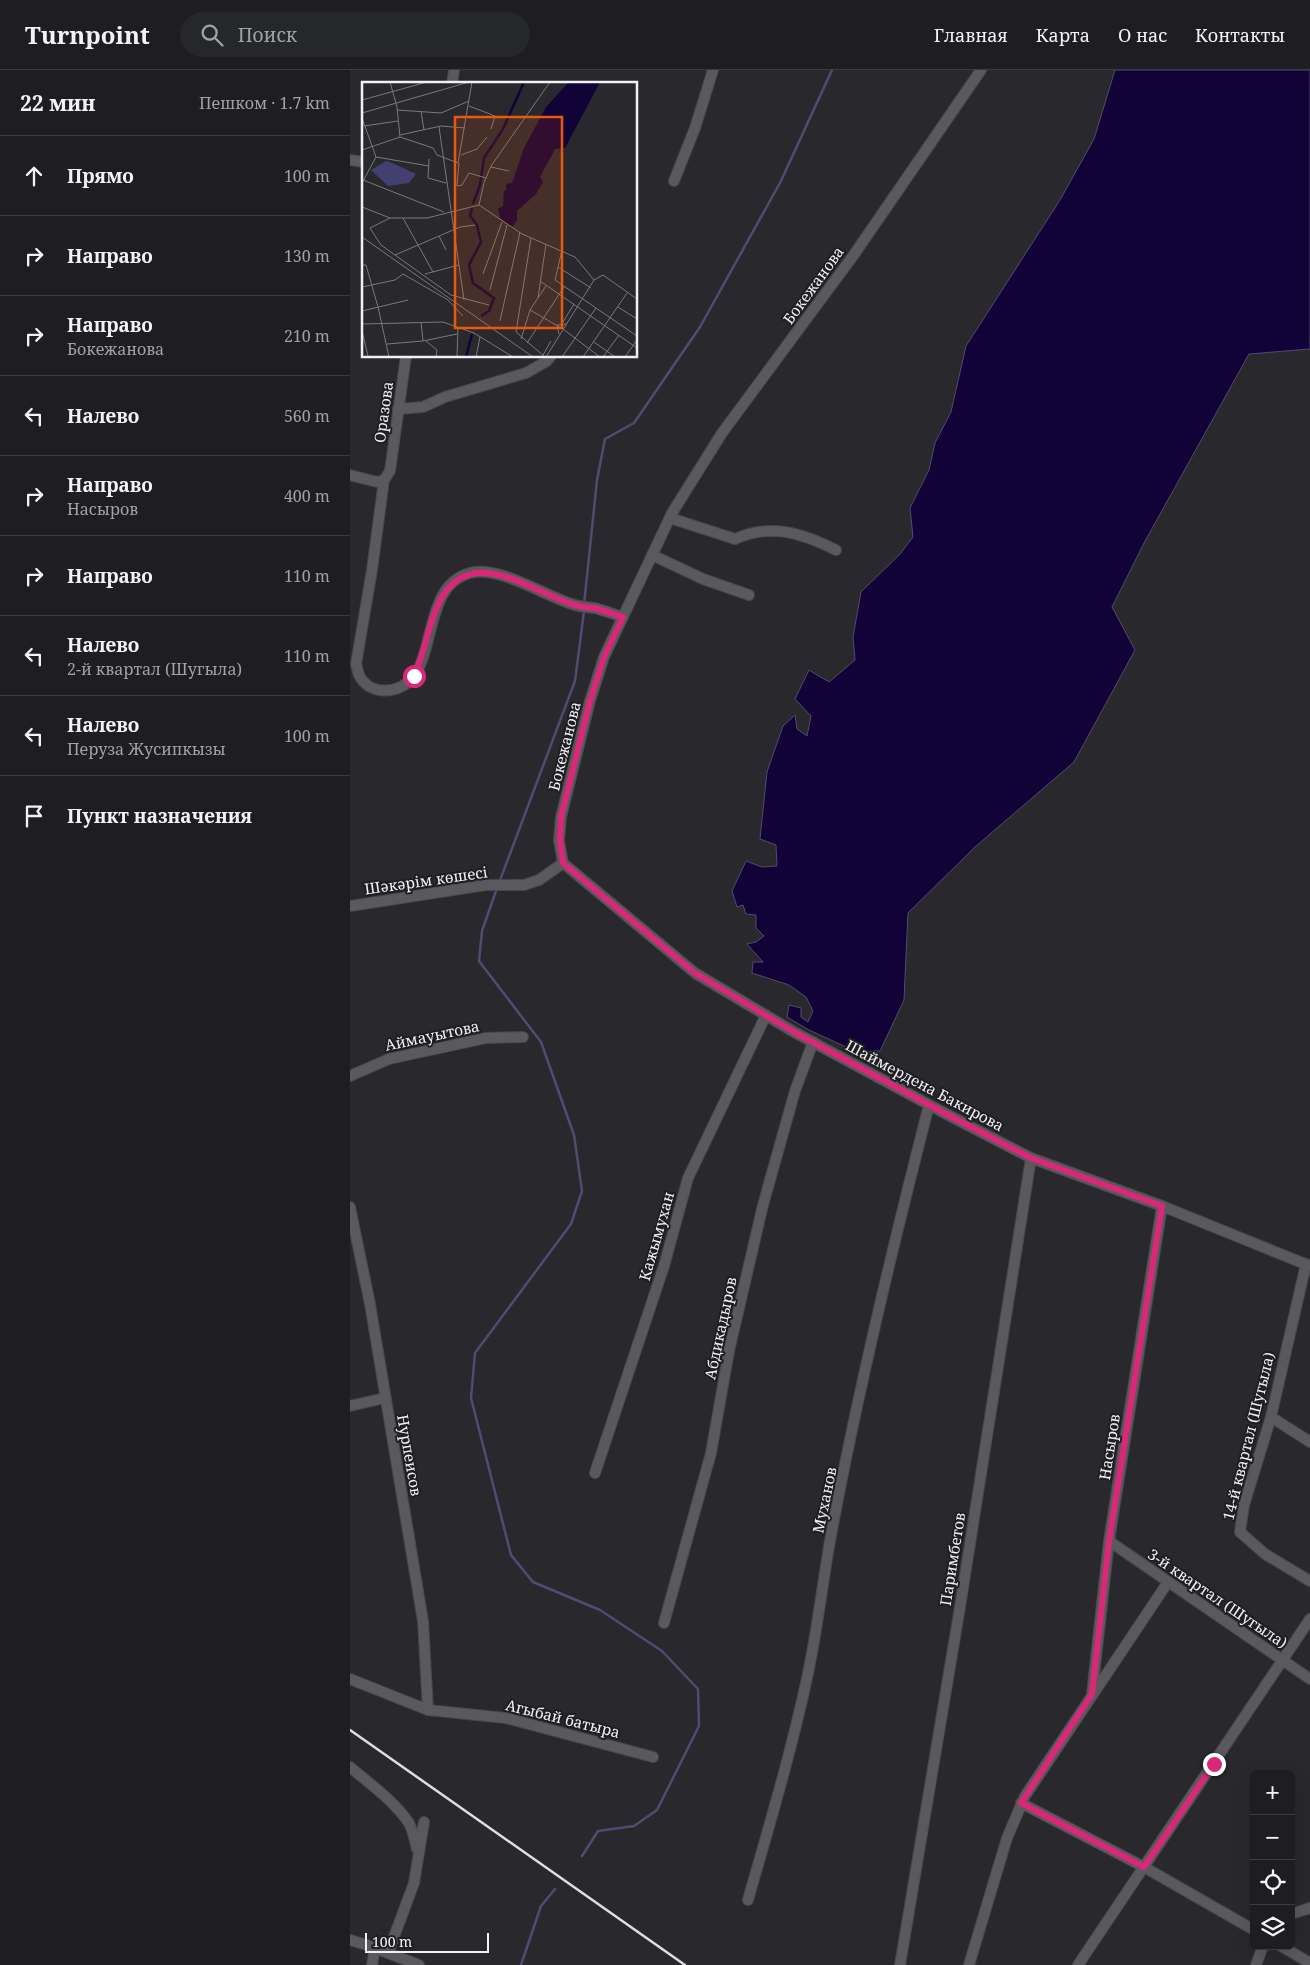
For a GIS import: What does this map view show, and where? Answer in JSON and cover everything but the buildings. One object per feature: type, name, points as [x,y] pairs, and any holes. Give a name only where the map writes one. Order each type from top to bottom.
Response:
[{"type":"street","points":[[674,181],[695,128],[713,70]]},
{"type":"street","name":"Бокежанова","points":[[563,863],[560,840],[561,817],[590,701],[604,657],[670,518],[722,433],[853,256],[981,70]]},
{"type":"street","name":"Оразова","points":[[406,358],[356,664],[359,676],[370,687],[393,690],[404,686],[414,676],[421,662],[436,610],[444,595],[456,580],[469,573],[482,572],[494,574],[535,588],[576,606],[593,608],[623,617]]},
{"type":"street","points":[[398,409],[423,407],[445,397],[526,373],[549,358]]},
{"type":"street","points":[[350,475],[376,482],[387,475]]},
{"type":"street","points":[[670,518],[735,539],[750,533],[771,530],[812,538],[836,550]]},
{"type":"street","points":[[652,555],[703,579],[749,595]]},
{"type":"street","name":"Шәкәрім көшесі","points":[[350,906],[486,886],[524,885],[540,880],[563,863]]},
{"type":"street","name":"Шаймердена Бакирова","points":[[563,863],[695,973],[766,1015],[929,1105],[1031,1158],[1162,1206],[1308,1265]]},
{"type":"street","name":"Кажымухан","points":[[595,1473],[664,1266],[688,1178],[766,1015]]},
{"type":"street","name":"Аймауытова","points":[[350,1076],[389,1058],[486,1038],[523,1036]]},
{"type":"street","name":"Абдикадыров","points":[[664,1623],[711,1453],[729,1351],[763,1204],[795,1091],[814,1042]]},
{"type":"street","name":"Муханов","points":[[748,1900],[787,1764],[808,1677],[830,1540],[860,1395],[896,1234],[929,1105]]},
{"type":"street","name":"Паримбетов","points":[[900,1965],[962,1598],[1031,1158]]},
{"type":"street","name":"Насыров","points":[[1092,1694],[1109,1541],[1162,1206]]},
{"type":"street","name":"Нурпеисов","points":[[350,1208],[370,1304],[423,1621],[428,1710]]},
{"type":"street","name":"14-й квартал (Шугыла)","points":[[1308,1265],[1271,1417],[1244,1505],[1240,1532],[1265,1554],[1310,1581]]},
{"type":"street","points":[[350,1406],[385,1398]]},
{"type":"street","points":[[1271,1417],[1310,1442]]},
{"type":"street","name":"3-й квартал (Шугыла)","points":[[1109,1541],[1310,1679]]},
{"type":"street","points":[[969,1965],[1007,1838],[1021,1803],[1168,1582]]},
{"type":"street","points":[[1078,1965],[1310,1620]]},
{"type":"street","name":"Агыбай батыра","points":[[350,1679],[428,1710],[506,1718],[653,1757]]},
{"type":"street","points":[[350,1767],[401,1812],[410,1825],[418,1856]]},
{"type":"street","points":[[1021,1803],[1144,1867],[1250,1928]]},
{"type":"street","points":[[388,1953],[414,1883],[424,1822]]},
{"type":"street","points":[[1295,1913],[1310,1908]]},
{"type":"street","points":[[350,1940],[420,1965]]},
{"type":"street","points":[[372,1965],[375,1948]]},
{"type":"street","points":[[1256,1965],[1262,1950]]},
{"type":"street","points":[[1288,1950],[1310,1963]]},
{"type":"shaded area","points":[[1115,70],[1310,70],[1310,349],[1249,354],[1144,543],[1112,607],[1135,650],[1074,762],[975,847],[908,913],[904,1000],[880,1051],[857,1052],[809,1030],[787,1017],[789,1005],[801,1008],[801,1017],[808,1022],[813,1011],[806,997],[789,985],[752,973],[753,962],[763,962],[747,944],[756,942],[764,936],[756,928],[756,915],[746,914],[743,905],[737,907],[732,891],[746,861],[762,867],[777,866],[776,845],[760,839],[767,772],[783,726],[795,715],[797,729],[807,736],[811,716],[795,699],[809,670],[829,682],[855,660],[853,637],[861,592],[900,554],[913,537],[910,508],[929,470],[935,443],[951,412],[966,346],[1060,200],[1094,139]]},
{"type":"waterway","points":[[584,605],[597,480],[605,439],[634,423],[700,327],[781,181],[832,70]]},
{"type":"waterway","points":[[499,883],[575,681],[584,611]]},
{"type":"waterway","points":[[497,888],[482,931],[479,961],[541,1042],[574,1135],[582,1191],[571,1224],[475,1353],[471,1398],[511,1555],[533,1582],[600,1610],[662,1651],[698,1689],[699,1726],[657,1810],[634,1826],[598,1831],[582,1856]]},
{"type":"waterway","points":[[521,1965],[541,1906],[555,1889]]},
{"type":"railway","points":[[350,1730],[685,1965]]},
{"type":"route","points":[[414,676],[421,662],[436,610],[444,595],[456,580],[469,573],[482,572],[494,574],[535,588],[576,606],[593,608],[623,617],[604,657],[590,701],[561,817],[560,840],[563,863],[695,973],[794,1032],[1031,1158],[1162,1206],[1109,1541],[1092,1694],[1021,1803],[1144,1867],[1214,1764]]}]
